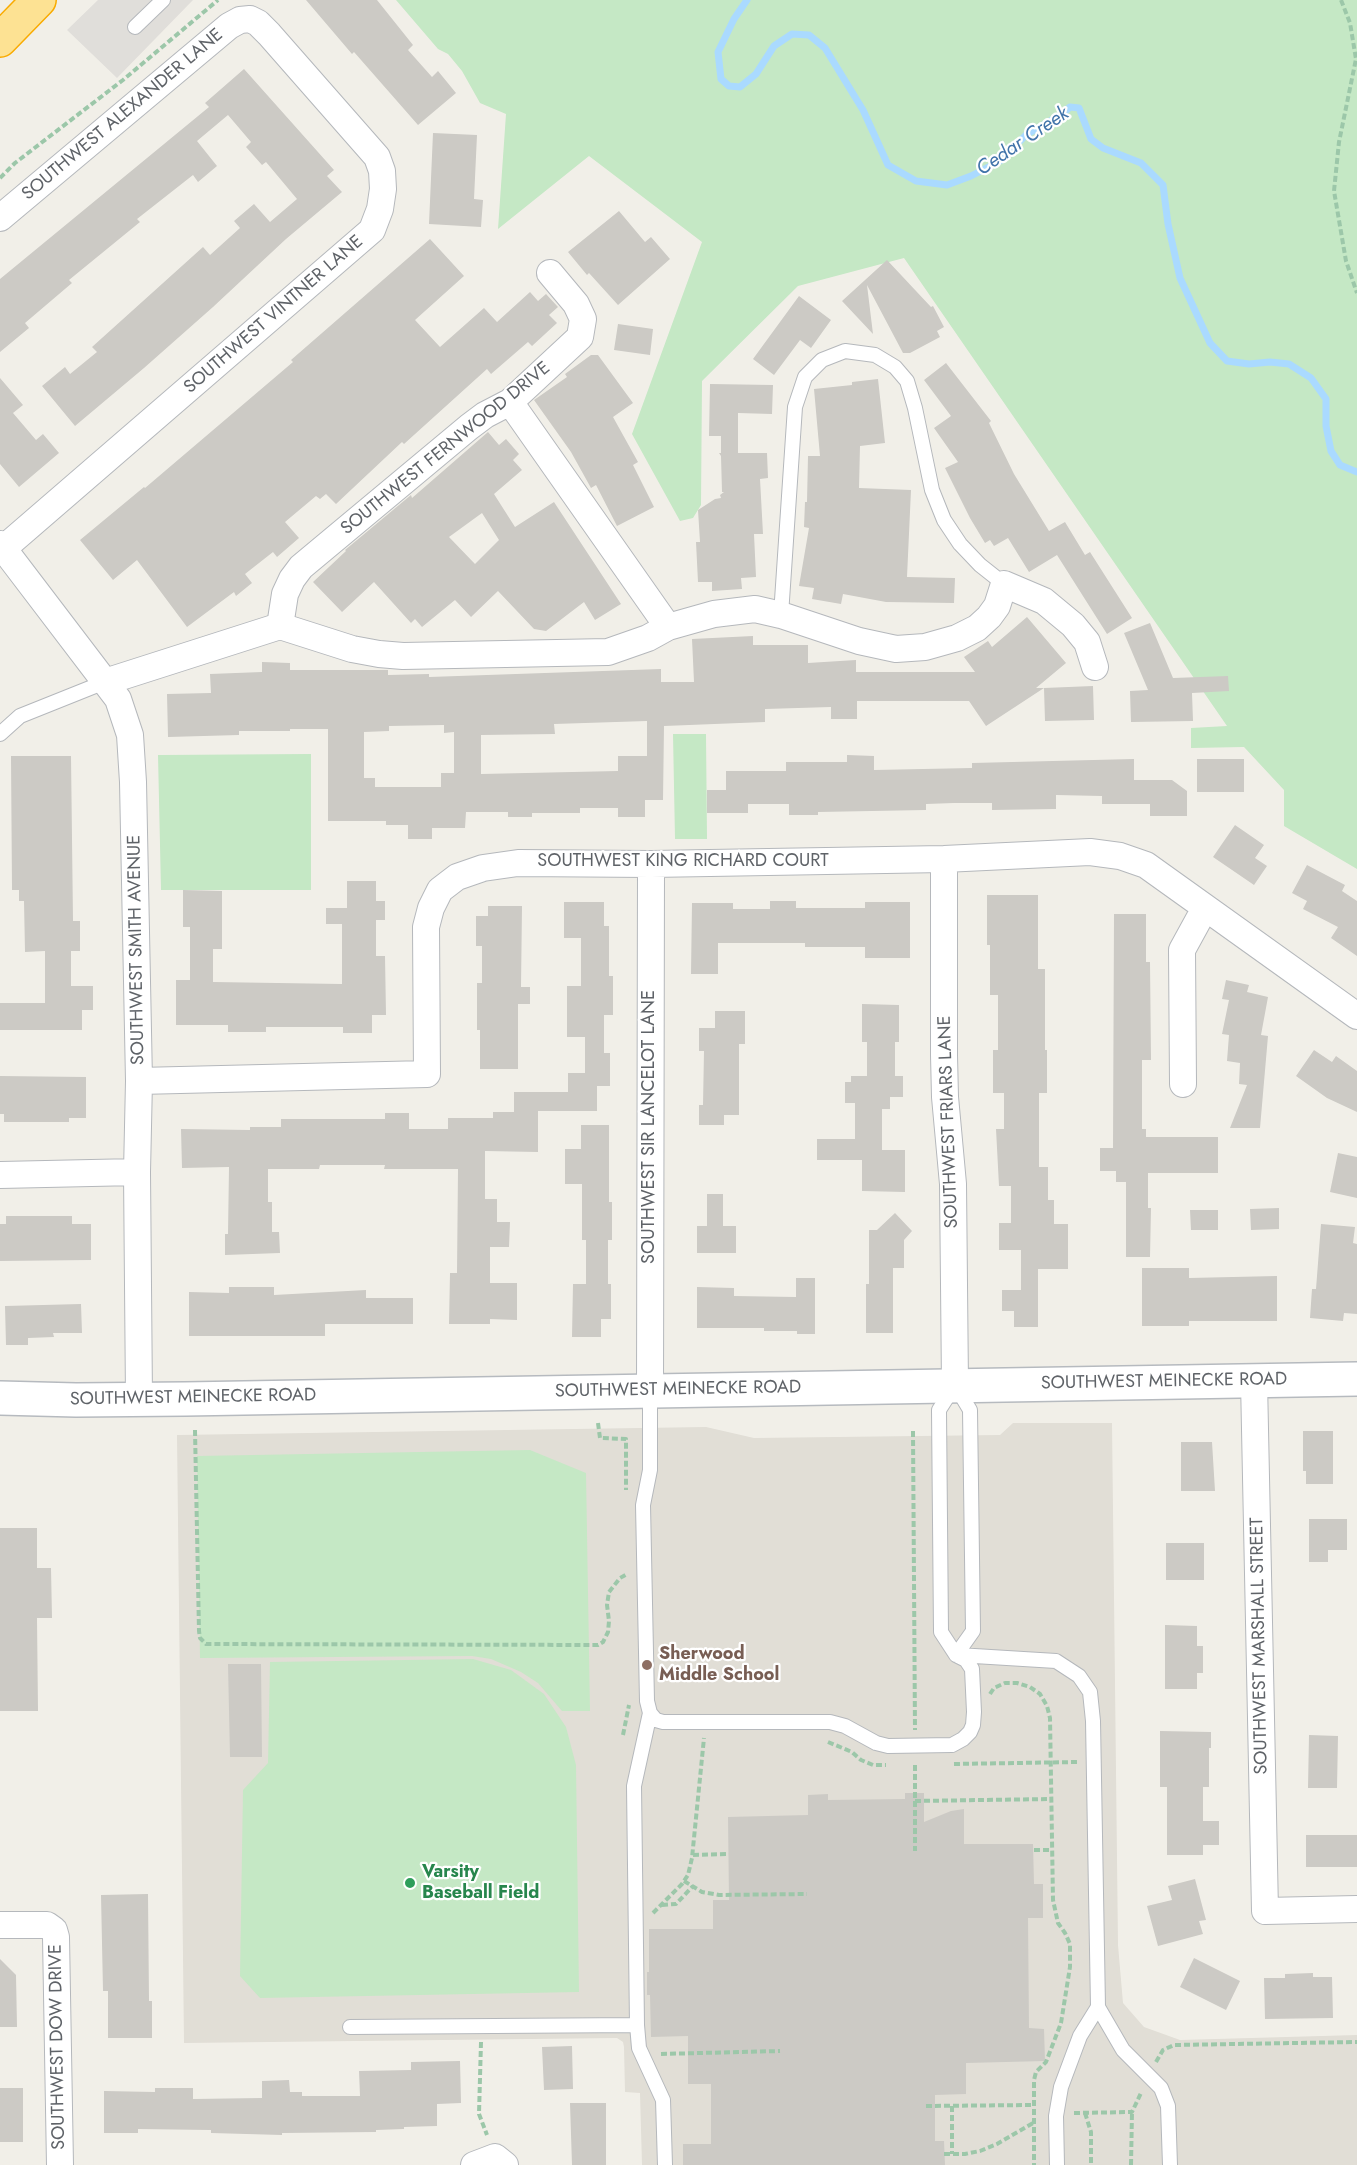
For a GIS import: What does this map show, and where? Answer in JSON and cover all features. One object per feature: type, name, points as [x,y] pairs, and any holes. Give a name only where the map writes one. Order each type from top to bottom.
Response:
[{"type":"highway","points":[[0,40],[39,0]]},
{"type":"main road","name":"SOUTHWEST MEINECKE ROAD","points":[[0,1398],[76,1400],[1357,1379]]},
{"type":"street","name":"SOUTHWEST ALEXANDER LANE","points":[[0,218],[229,26],[240,20],[250,19]]},
{"type":"street","name":"SOUTHWEST VINTNER LANE","points":[[2,546],[372,230],[380,209],[383,189],[382,171],[377,157],[269,34],[258,23],[250,19]]},
{"type":"street","name":"SOUTHWEST FERNWOOD DRIVE","points":[[280,626],[285,594],[301,567],[469,427],[485,415],[510,402],[580,337],[583,319],[576,304],[550,273]]},
{"type":"street","points":[[510,402],[668,627]]},
{"type":"street","name":"SOUTHWEST SMITH AVENUE","points":[[2,546],[118,699],[130,735],[134,782],[139,1081],[137,1172],[139,1399]]},
{"type":"street","points":[[105,682],[280,626],[352,649],[403,656],[608,652],[648,638],[668,627],[733,610],[755,609],[781,615],[859,641],[896,649],[925,647],[957,638],[978,628],[997,606],[1004,584],[1044,602],[1073,626],[1086,642],[1095,667]]},
{"type":"street","name":"SOUTHWEST KING RICHARD COURT","points":[[139,1081],[428,1074],[426,927],[430,908],[440,890],[457,877],[483,868],[518,863],[651,864],[944,859],[1090,852],[1120,856],[1146,865],[1357,1016]]},
{"type":"street","name":"SOUTHWEST FRIARS LANE","points":[[944,859],[944,1055],[945,1097],[953,1184],[955,1385]]},
{"type":"street","name":"SOUTHWEST SIR LANCELOT LANE","points":[[650,1391],[651,864]]},
{"type":"street","points":[[1183,1084],[1182,950],[1205,908]]},
{"type":"street","points":[[0,1175],[137,1172]]},
{"type":"street","name":"SOUTHWEST MARSHALL STREET","points":[[1254,1381],[1265,1911],[1357,1909]]},
{"type":"street","name":"SOUTHWEST DOW DRIVE","points":[[0,1925],[47,1925],[54,1930],[60,2165]]},
{"type":"lane","points":[[135,27],[163,0]]},
{"type":"lane","points":[[781,615],[795,406],[805,377],[822,360],[845,351],[875,355],[895,367],[907,381],[932,490],[944,520],[960,544],[980,565],[1004,584]]},
{"type":"lane","points":[[0,734],[20,716],[105,682]]},
{"type":"lane","points":[[650,1713],[656,1720],[663,1722],[830,1722],[845,1726],[876,1743],[888,1746],[952,1745],[963,1739],[973,1725],[972,1669],[966,1660],[956,1655],[941,1632],[939,1410],[955,1385],[970,1410],[973,1631],[956,1655]]},
{"type":"lane","points":[[650,1391],[650,1470],[644,1505],[647,1701],[650,1713],[634,1786],[637,2025],[639,2048],[663,2100],[665,2165]]},
{"type":"lane","points":[[956,1655],[1056,1661],[1079,1676],[1090,1692],[1094,1731],[1098,2007],[1123,2050],[1161,2088],[1168,2106],[1170,2165]]},
{"type":"lane","points":[[1057,2165],[1057,2114],[1061,2087],[1080,2036],[1098,2007]]},
{"type":"lane","points":[[350,2027],[637,2025]]},
{"type":"path","points":[[0,178],[24,156],[123,80],[218,0]]},
{"type":"path","points":[[1341,0],[1350,23],[1356,59],[1339,142],[1334,191],[1346,261],[1357,293]]},
{"type":"path","points":[[195,1430],[199,1631],[206,1644],[598,1645],[603,1642],[608,1632],[609,1592],[620,1578],[628,1573]]},
{"type":"path","points":[[913,1431],[915,1731]]},
{"type":"path","points":[[990,1695],[994,1688],[1005,1683],[1017,1683],[1030,1687],[1044,1700],[1050,1718],[1055,1914],[1070,1944],[1070,1967],[1061,2023],[1046,2062],[1036,2072],[1034,2080],[1034,2165]]},
{"type":"path","points":[[636,1926],[644,1923],[688,1875],[693,1855],[705,1722]]},
{"type":"path","points":[[947,1764],[959,1759]]},
{"type":"path","points":[[915,1765],[915,1851]]},
{"type":"path","points":[[915,1801],[1052,1799]]},
{"type":"path","points":[[1034,1850],[1052,1850]]},
{"type":"path","points":[[693,1855],[729,1854]]},
{"type":"path","points":[[684,1881],[702,1892],[725,1896],[807,1894]]},
{"type":"path","points":[[661,1905],[676,1904],[693,1886]]},
{"type":"path","points":[[482,2026],[479,2114],[491,2162]]},
{"type":"path","points":[[1131,2165],[1132,2112],[1163,2050],[1173,2045],[1357,2042]]},
{"type":"path","points":[[656,2052],[660,2054],[780,2051]]},
{"type":"path","points":[[926,2106],[1034,2105]]},
{"type":"path","points":[[952,2106],[952,2154]]},
{"type":"path","points":[[1034,2114],[1132,2112]]},
{"type":"path","points":[[1086,2113],[1091,2132],[1090,2165]]},
{"type":"path","points":[[944,2154],[980,2151],[997,2144],[1034,2122]]},
{"type":"shaded area","points":[[98,0],[193,0],[117,78],[67,30]]},
{"type":"shaded area","name":"Sherwood Middle School","points":[[1013,1423],[1112,1423],[1118,1945],[1123,2003],[1144,2027],[1180,2040],[1357,2035],[1357,2165],[642,2165],[640,2093],[625,2092],[624,2047],[623,2042],[617,2038],[184,2043],[177,1435],[706,1427],[754,1438],[1000,1435]]},
{"type":"green space","points":[[396,0],[1357,0],[1357,869],[1284,826],[1284,790],[1244,747],[1191,748],[1191,728],[1227,726],[904,258],[798,286],[702,381],[701,505],[693,518],[680,521],[632,434],[702,242],[589,156],[498,229],[506,114],[480,103],[462,71],[448,54],[438,49]]},
{"type":"green space","points":[[673,734],[706,734],[707,839],[675,839]]},
{"type":"green space","points":[[311,754],[311,890],[161,890],[158,755]]},
{"type":"green space","points":[[530,1450],[586,1473],[590,1711],[562,1711],[538,1683],[521,1672],[491,1659],[472,1656],[200,1658],[197,1456]]},
{"type":"green space","name":"Varsity Baseball Field","points":[[473,1659],[511,1670],[544,1694],[566,1727],[576,1765],[579,1992],[260,1998],[240,1976],[243,1790],[268,1763],[270,1662]]},
{"type":"building","points":[[306,0],[377,0],[413,45],[408,50],[432,77],[438,71],[456,93],[418,125]]},
{"type":"building","points":[[244,69],[334,170],[327,176],[342,192],[286,239],[144,368],[75,426],[42,386],[65,367],[70,374],[97,352],[92,347],[203,247],[210,255],[240,228],[234,221],[254,204],[270,222],[297,199],[266,162],[262,165],[246,147],[251,142],[228,115],[197,141],[217,166],[198,182],[193,175],[137,219],[140,222],[69,280],[72,283],[25,323],[29,328],[0,352],[0,279],[209,107],[205,103]]},
{"type":"building","points":[[433,133],[477,135],[474,199],[483,200],[481,227],[429,224]]},
{"type":"building","points":[[619,211],[645,242],[651,237],[670,259],[618,305],[589,273],[587,275],[568,252]]},
{"type":"building","points":[[430,239],[464,276],[415,320],[440,347],[484,308],[497,322],[530,292],[538,301],[546,294],[558,307],[549,315],[557,323],[532,346],[528,342],[491,374],[487,369],[404,444],[402,442],[336,504],[326,494],[320,499],[316,496],[285,522],[299,538],[277,557],[273,552],[245,574],[252,583],[236,596],[234,592],[187,627],[137,560],[113,580],[80,540],[293,362],[291,360]]},
{"type":"building","points":[[887,260],[931,307],[933,306],[944,327],[937,331],[940,337],[910,353],[903,353],[867,285],[873,334],[842,301]]},
{"type":"building","points":[[799,296],[831,320],[811,348],[800,340],[774,375],[753,359]]},
{"type":"building","points":[[618,324],[653,329],[650,355],[614,350]]},
{"type":"building","points":[[591,355],[598,355],[633,403],[613,417],[638,462],[633,465],[654,507],[617,526],[596,485],[591,488],[571,452],[534,400],[567,377],[565,374]]},
{"type":"building","points":[[946,363],[991,421],[989,423],[1014,474],[1049,531],[1065,522],[1085,555],[1090,552],[1132,618],[1107,634],[1057,555],[1029,572],[1008,538],[994,546],[990,540],[985,543],[945,468],[958,462],[934,428],[951,416],[924,380]]},
{"type":"building","points":[[0,378],[23,405],[13,413],[36,440],[43,434],[59,453],[19,487],[0,464]]},
{"type":"building","points":[[878,379],[885,443],[860,446],[859,488],[911,490],[907,577],[955,578],[954,603],[886,602],[843,594],[841,604],[812,599],[814,588],[799,586],[809,528],[804,527],[808,456],[820,456],[814,389],[852,385],[852,382]]},
{"type":"building","points":[[710,384],[773,385],[772,414],[738,413],[738,453],[767,453],[768,478],[760,479],[763,534],[754,534],[756,577],[741,578],[742,589],[712,591],[712,582],[698,582],[696,542],[700,542],[698,510],[715,499],[721,498],[720,495],[724,492],[722,492],[719,453],[721,453],[721,436],[709,436]]},
{"type":"building","points":[[488,432],[499,445],[506,439],[519,454],[513,460],[522,470],[494,494],[515,527],[554,502],[621,604],[595,620],[584,602],[546,631],[534,629],[498,591],[471,617],[455,600],[422,627],[415,619],[411,623],[374,582],[342,612],[313,582],[345,550],[411,495],[412,498]],"holes":[[[482,513],[499,540],[475,564],[449,537]]]},
{"type":"building","points":[[1027,617],[1066,663],[1036,688],[1044,688],[986,726],[969,701],[857,701],[857,719],[831,719],[831,707],[765,709],[765,722],[664,726],[663,800],[645,800],[645,817],[618,817],[618,808],[580,808],[580,813],[532,813],[532,817],[508,817],[508,812],[466,812],[465,828],[432,828],[432,839],[408,839],[408,825],[386,825],[386,821],[328,821],[328,729],[239,731],[239,735],[168,737],[167,694],[211,693],[210,674],[262,672],[262,662],[290,663],[290,670],[388,670],[388,675],[429,674],[429,677],[661,669],[661,682],[694,682],[692,639],[753,636],[753,645],[808,645],[808,663],[856,660],[856,672],[975,672],[964,657],[988,641],[992,647]],"holes":[[[647,721],[647,756],[618,756],[618,771],[481,774],[481,735],[555,734],[554,724]],[[444,725],[444,733],[454,732],[454,773],[441,773],[441,787],[375,787],[375,778],[364,778],[364,732],[389,731],[389,726]]]},
{"type":"building","points":[[1150,623],[1173,678],[1228,676],[1229,691],[1192,693],[1193,721],[1131,722],[1130,691],[1148,690],[1124,633]]},
{"type":"building","points":[[1093,686],[1094,720],[1045,721],[1044,688]]},
{"type":"building","points":[[847,755],[874,756],[874,770],[972,768],[972,763],[1134,759],[1134,780],[1172,780],[1187,791],[1187,816],[1150,816],[1150,804],[1102,804],[1102,796],[1056,795],[1056,809],[992,810],[992,803],[954,803],[926,804],[926,810],[818,812],[818,815],[789,815],[789,804],[748,804],[748,813],[707,813],[707,790],[726,790],[726,771],[786,771],[786,762],[847,762]]},
{"type":"building","points":[[11,756],[71,756],[73,921],[80,921],[80,951],[71,951],[71,986],[93,986],[93,1010],[82,1010],[82,1030],[0,1030],[0,1003],[45,1003],[45,951],[25,952],[24,901],[19,901],[19,890],[12,890]]},
{"type":"building","points":[[1197,759],[1244,759],[1244,792],[1197,792]]},
{"type":"building","points":[[1235,825],[1264,845],[1255,858],[1267,866],[1254,885],[1213,857]]},
{"type":"building","points":[[1307,865],[1345,885],[1342,891],[1357,901],[1357,956],[1331,938],[1338,927],[1303,909],[1307,901],[1292,893]]},
{"type":"building","points":[[347,881],[376,881],[376,901],[385,901],[385,920],[376,920],[376,956],[385,956],[386,1015],[372,1015],[372,1033],[343,1033],[343,1027],[266,1027],[266,1032],[228,1032],[228,1025],[176,1025],[176,980],[190,980],[190,927],[183,927],[183,890],[222,891],[222,949],[213,949],[213,982],[342,984],[342,924],[326,924],[326,908],[347,908]]},
{"type":"building","points":[[987,895],[1038,895],[1038,969],[1045,969],[1045,1050],[1047,1050],[1047,1093],[1039,1093],[1039,1167],[1048,1167],[1048,1200],[1054,1200],[1054,1224],[1068,1224],[1068,1269],[1038,1269],[1038,1327],[1014,1327],[1014,1311],[1002,1311],[1002,1290],[1021,1290],[1021,1250],[999,1250],[999,1223],[1011,1223],[1011,1186],[999,1186],[996,1129],[1004,1129],[1004,1093],[993,1093],[993,1050],[998,1050],[998,995],[990,995]]},
{"type":"building","points":[[770,901],[796,901],[796,908],[865,908],[865,902],[910,902],[910,958],[865,958],[865,947],[805,947],[805,943],[718,943],[718,974],[691,974],[692,903],[733,903],[733,909],[770,909]]},
{"type":"building","points":[[564,902],[604,902],[604,926],[609,926],[609,976],[613,976],[613,1015],[604,1015],[604,1053],[610,1053],[610,1086],[597,1086],[597,1111],[538,1111],[538,1152],[485,1151],[485,1199],[497,1199],[497,1222],[510,1222],[509,1247],[490,1247],[490,1283],[517,1283],[517,1320],[490,1319],[490,1324],[449,1324],[450,1273],[457,1273],[458,1169],[384,1169],[385,1165],[320,1165],[319,1169],[268,1169],[268,1202],[272,1202],[272,1232],[279,1232],[280,1253],[225,1255],[225,1234],[228,1234],[229,1167],[182,1168],[181,1129],[250,1130],[250,1127],[281,1127],[281,1119],[385,1119],[385,1113],[409,1113],[409,1129],[448,1129],[448,1118],[493,1118],[493,1112],[514,1112],[514,1092],[568,1092],[568,1073],[585,1073],[585,1037],[567,1037],[567,986],[581,986],[581,938],[564,938]]},
{"type":"building","points":[[488,906],[522,906],[521,987],[530,987],[530,1004],[518,1004],[518,1069],[480,1069],[477,983],[482,983],[482,946],[476,946],[476,916],[488,916]]},
{"type":"building","points":[[1114,914],[1146,914],[1146,962],[1150,962],[1151,1060],[1142,1060],[1142,1129],[1146,1129],[1146,1137],[1218,1137],[1218,1173],[1148,1173],[1148,1208],[1151,1208],[1150,1257],[1126,1257],[1126,1182],[1116,1182],[1116,1171],[1100,1171],[1100,1148],[1113,1148]]},
{"type":"building","points":[[1226,980],[1249,985],[1247,992],[1268,997],[1261,1035],[1268,1036],[1260,1128],[1230,1128],[1247,1085],[1239,1084],[1240,1063],[1227,1061],[1229,1035],[1222,1034],[1229,1000],[1222,999]]},
{"type":"building","points":[[862,1004],[899,1005],[899,1042],[895,1042],[895,1076],[903,1076],[903,1097],[890,1097],[890,1109],[882,1109],[882,1150],[905,1150],[905,1192],[862,1191],[862,1160],[817,1160],[817,1139],[855,1139],[855,1103],[845,1103],[845,1082],[851,1082],[851,1076],[867,1076],[867,1042],[862,1042]]},
{"type":"building","points":[[715,1011],[745,1011],[745,1044],[739,1044],[739,1115],[724,1115],[724,1125],[699,1125],[699,1105],[703,1105],[704,1051],[699,1051],[699,1028],[715,1028]]},
{"type":"building","points":[[1314,1050],[1332,1062],[1336,1056],[1357,1071],[1357,1112],[1327,1098],[1296,1076]]},
{"type":"building","points":[[0,1076],[86,1077],[86,1118],[69,1118],[69,1122],[4,1122],[4,1114],[0,1114]]},
{"type":"building","points":[[581,1125],[609,1125],[609,1202],[612,1202],[612,1240],[608,1240],[608,1284],[611,1284],[611,1319],[601,1319],[601,1337],[572,1337],[573,1284],[586,1284],[586,1240],[582,1240],[582,1184],[565,1184],[565,1149],[581,1149]]},
{"type":"building","points":[[1338,1153],[1357,1157],[1357,1198],[1330,1192]]},
{"type":"building","points":[[707,1194],[723,1194],[723,1226],[736,1226],[736,1253],[697,1253],[697,1226],[707,1226]]},
{"type":"building","points":[[1279,1208],[1279,1229],[1251,1230],[1250,1209]]},
{"type":"building","points":[[1190,1210],[1218,1210],[1218,1230],[1191,1230]]},
{"type":"building","points":[[895,1213],[912,1231],[904,1240],[904,1268],[893,1268],[893,1333],[866,1333],[869,1230],[877,1230]]},
{"type":"building","points":[[6,1216],[72,1216],[72,1224],[91,1224],[91,1260],[0,1261],[0,1224],[6,1224]]},
{"type":"building","points":[[1321,1224],[1355,1227],[1353,1243],[1357,1244],[1357,1314],[1344,1313],[1343,1321],[1310,1318],[1312,1289],[1316,1289]]},
{"type":"building","points":[[1142,1268],[1189,1268],[1189,1278],[1277,1276],[1277,1321],[1189,1321],[1189,1326],[1142,1326]]},
{"type":"building","points":[[796,1278],[815,1278],[815,1334],[797,1334],[797,1331],[764,1331],[764,1328],[697,1328],[697,1287],[734,1288],[734,1296],[796,1297]]},
{"type":"building","points":[[229,1287],[274,1287],[274,1295],[366,1290],[366,1298],[413,1298],[413,1324],[325,1324],[325,1336],[189,1336],[189,1292],[229,1293]]},
{"type":"building","points":[[81,1304],[82,1333],[53,1333],[54,1337],[28,1338],[28,1345],[6,1345],[5,1306]]},
{"type":"building","points":[[1303,1431],[1333,1431],[1333,1484],[1306,1484],[1306,1471],[1303,1471]]},
{"type":"building","points":[[1181,1442],[1212,1442],[1215,1491],[1181,1491]]},
{"type":"building","points":[[1309,1519],[1347,1519],[1347,1550],[1328,1550],[1328,1562],[1309,1562]]},
{"type":"building","points":[[0,1528],[37,1528],[37,1568],[51,1568],[52,1618],[37,1618],[38,1711],[0,1711]]},
{"type":"building","points":[[1166,1543],[1204,1543],[1204,1580],[1166,1580]]},
{"type":"building","points":[[1165,1625],[1197,1626],[1197,1646],[1203,1646],[1203,1673],[1197,1673],[1197,1689],[1165,1689]]},
{"type":"building","points":[[228,1664],[261,1664],[262,1757],[230,1757]]},
{"type":"building","points":[[1160,1731],[1211,1732],[1209,1787],[1203,1787],[1203,1821],[1219,1821],[1219,1845],[1203,1845],[1203,1855],[1167,1855],[1167,1787],[1160,1787]]},
{"type":"building","points":[[1309,1735],[1338,1736],[1337,1788],[1308,1788]]},
{"type":"building","points":[[905,1793],[924,1793],[924,1822],[951,1811],[964,1809],[964,1844],[1033,1844],[1034,1884],[1043,1884],[1043,1918],[1028,1918],[1029,2028],[1044,2029],[1045,2061],[966,2063],[966,2094],[935,2095],[935,2141],[944,2141],[945,2165],[683,2165],[683,2144],[711,2144],[711,2084],[688,2084],[688,2036],[651,2037],[650,1995],[647,1995],[649,1929],[713,1929],[713,1900],[729,1900],[728,1817],[808,1815],[808,1795],[828,1794],[828,1800],[905,1799]]},
{"type":"building","points":[[1306,1835],[1357,1835],[1357,1867],[1306,1867]]},
{"type":"building","points":[[1195,1879],[1206,1920],[1199,1921],[1203,1934],[1158,1946],[1147,1906],[1172,1900],[1168,1886]]},
{"type":"building","points":[[148,1894],[149,2001],[152,2001],[152,2038],[108,2038],[108,1991],[103,1991],[101,1895]]},
{"type":"building","points":[[1194,1958],[1240,1981],[1226,2010],[1180,1987]]},
{"type":"building","points":[[0,1959],[16,1975],[17,2027],[0,2027]]},
{"type":"building","points":[[1313,1973],[1313,1977],[1332,1977],[1333,2018],[1265,2019],[1264,1978],[1285,1978],[1285,1974]]},
{"type":"building","points":[[572,2046],[573,2089],[544,2090],[542,2047]]},
{"type":"building","points":[[460,2061],[461,2103],[437,2104],[437,2126],[404,2127],[404,2129],[376,2130],[376,2132],[282,2133],[282,2135],[211,2133],[211,2130],[138,2129],[138,2133],[104,2133],[104,2091],[155,2092],[155,2088],[193,2088],[193,2099],[262,2098],[262,2081],[289,2080],[290,2092],[302,2092],[302,2096],[360,2096],[359,2071],[411,2070],[411,2062]]},
{"type":"building","points":[[0,2088],[23,2088],[23,2142],[0,2142]]},
{"type":"building","points":[[570,2103],[606,2103],[606,2165],[572,2165]]},
{"type":"waterway","name":"Cedar Creek","points":[[747,0],[734,19],[718,52],[721,79],[729,86],[740,87],[756,74],[774,46],[792,34],[809,35],[825,48],[863,110],[888,165],[916,181],[947,185],[971,176],[1000,161],[1026,135],[1070,107],[1079,108],[1091,139],[1103,148],[1141,163],[1163,185],[1168,224],[1180,278],[1210,343],[1227,361],[1249,364],[1270,362],[1289,364],[1311,378],[1326,399],[1326,426],[1331,451],[1340,465],[1357,472]]},
{"type":"place","name":"Sherwood Middle School","points":[[647,1665]]},
{"type":"place","name":"Varsity Baseball Field","points":[[410,1883]]}]
